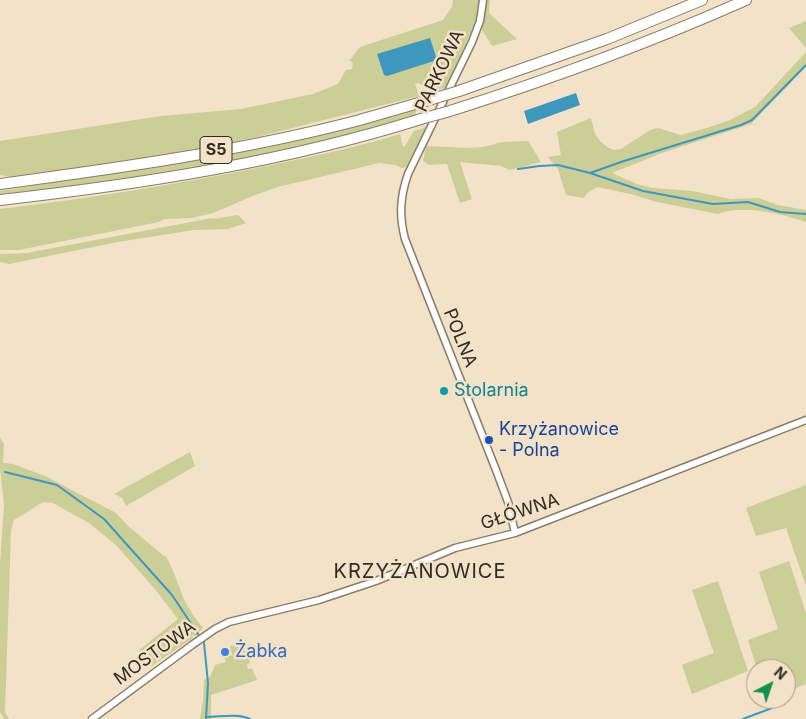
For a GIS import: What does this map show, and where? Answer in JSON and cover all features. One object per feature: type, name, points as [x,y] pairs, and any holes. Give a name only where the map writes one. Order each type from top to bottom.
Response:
[{"type":"highway","name":"S5","points":[[0,184],[64,176],[203,153],[356,121],[459,91],[607,39],[702,0]]},
{"type":"highway","name":"S5","points":[[0,200],[66,192],[221,168],[314,149],[368,135],[542,82],[609,58],[746,0]]},
{"type":"street","name":"PARKOWA","points":[[417,153],[472,42],[480,21],[483,0]]},
{"type":"street","name":"POLNA","points":[[417,153],[408,174],[402,197],[400,216],[405,239],[508,502],[515,533]]},
{"type":"street","name":"GŁÓWNA","points":[[239,619],[376,582],[455,548],[515,533],[806,420]]},
{"type":"street","name":"MOSTOWA","points":[[92,719],[209,633],[220,626],[239,619]]},
{"type":"green space","points":[[453,0],[490,0],[489,13],[517,39],[492,46],[476,20],[447,87],[434,91],[418,83],[415,84],[419,96],[261,136],[213,146],[143,159],[58,171],[10,177],[0,175],[0,141],[161,116],[241,109],[313,94],[338,84],[346,70],[352,69],[353,63],[347,59],[350,60],[360,47],[443,20],[452,7]]},
{"type":"green space","points":[[806,21],[806,48],[789,28]]},
{"type":"green space","points":[[806,52],[806,67],[751,124],[662,153],[612,173],[637,184],[653,188],[692,191],[731,199],[758,198],[778,205],[806,210],[806,222],[762,211],[738,210],[718,214],[657,202],[597,187],[587,193],[584,198],[566,195],[558,169],[548,157],[561,155],[557,132],[591,118],[595,134],[600,141],[614,150],[621,149],[650,130],[658,128],[681,135],[707,128],[730,120],[755,107]]},
{"type":"green space","points":[[417,108],[414,118],[237,161],[135,179],[68,188],[0,194],[0,191],[155,166]]},
{"type":"green space","points":[[426,127],[406,167],[402,168],[379,163],[278,187],[213,213],[191,218],[164,219],[159,222],[19,250],[0,250],[0,209],[102,195],[237,172],[320,155],[400,134],[403,147],[414,131]]},
{"type":"green space","points":[[528,141],[541,162],[510,170],[501,166],[460,162],[472,199],[460,203],[447,164],[429,165],[423,161],[426,146],[466,148],[483,147],[503,142]]},
{"type":"green space","points":[[238,215],[246,223],[228,229],[194,230],[118,242],[9,264],[0,262],[0,254],[27,253],[212,218]]},
{"type":"green space","points":[[0,438],[4,444],[3,463],[13,464],[45,476],[116,513],[128,526],[166,556],[185,601],[203,628],[196,636],[192,635],[193,638],[150,667],[139,650],[178,619],[154,588],[116,545],[89,523],[53,503],[43,502],[14,520],[11,531],[5,712],[9,719],[4,719],[0,712],[0,564],[4,505],[0,468]]},
{"type":"green space","points":[[190,452],[195,466],[126,506],[122,498],[114,494]]},
{"type":"green space","points":[[806,485],[806,586],[786,528],[756,536],[746,508]]},
{"type":"green space","points":[[789,561],[806,613],[806,684],[796,688],[796,659],[754,659],[748,640],[778,629],[759,572]]},
{"type":"green space","points":[[718,581],[746,665],[746,672],[692,694],[682,665],[714,653],[692,590]]},
{"type":"green space","points":[[243,643],[250,663],[247,664],[248,669],[252,668],[257,680],[211,695],[211,719],[200,719],[204,680],[210,677],[215,665],[226,662],[224,657],[232,655],[230,646]]},
{"type":"water","points":[[430,38],[437,60],[387,76],[384,75],[377,54]]},
{"type":"water","points":[[576,93],[580,105],[528,124],[524,111]]},
{"type":"waterway","points":[[590,173],[752,120],[806,65]]},
{"type":"waterway","points":[[518,169],[558,165],[590,173],[643,191],[713,204],[748,202],[780,212],[806,214]]},
{"type":"waterway","points":[[5,472],[57,485],[104,519],[172,595],[204,643],[208,683],[206,719]]},
{"type":"waterway","points":[[743,719],[769,709]]},
{"type":"waterway","points":[[206,717],[234,716],[250,719]]},
{"type":"place","name":"Stolarnia","points":[[444,391]]},
{"type":"place","name":"Krzyżanowice - Polna","points":[[489,440]]},
{"type":"place","name":"Żabka","points":[[225,652]]},
{"type":"district","name":"KRZYŻANOWICE","points":[[420,572]]}]
